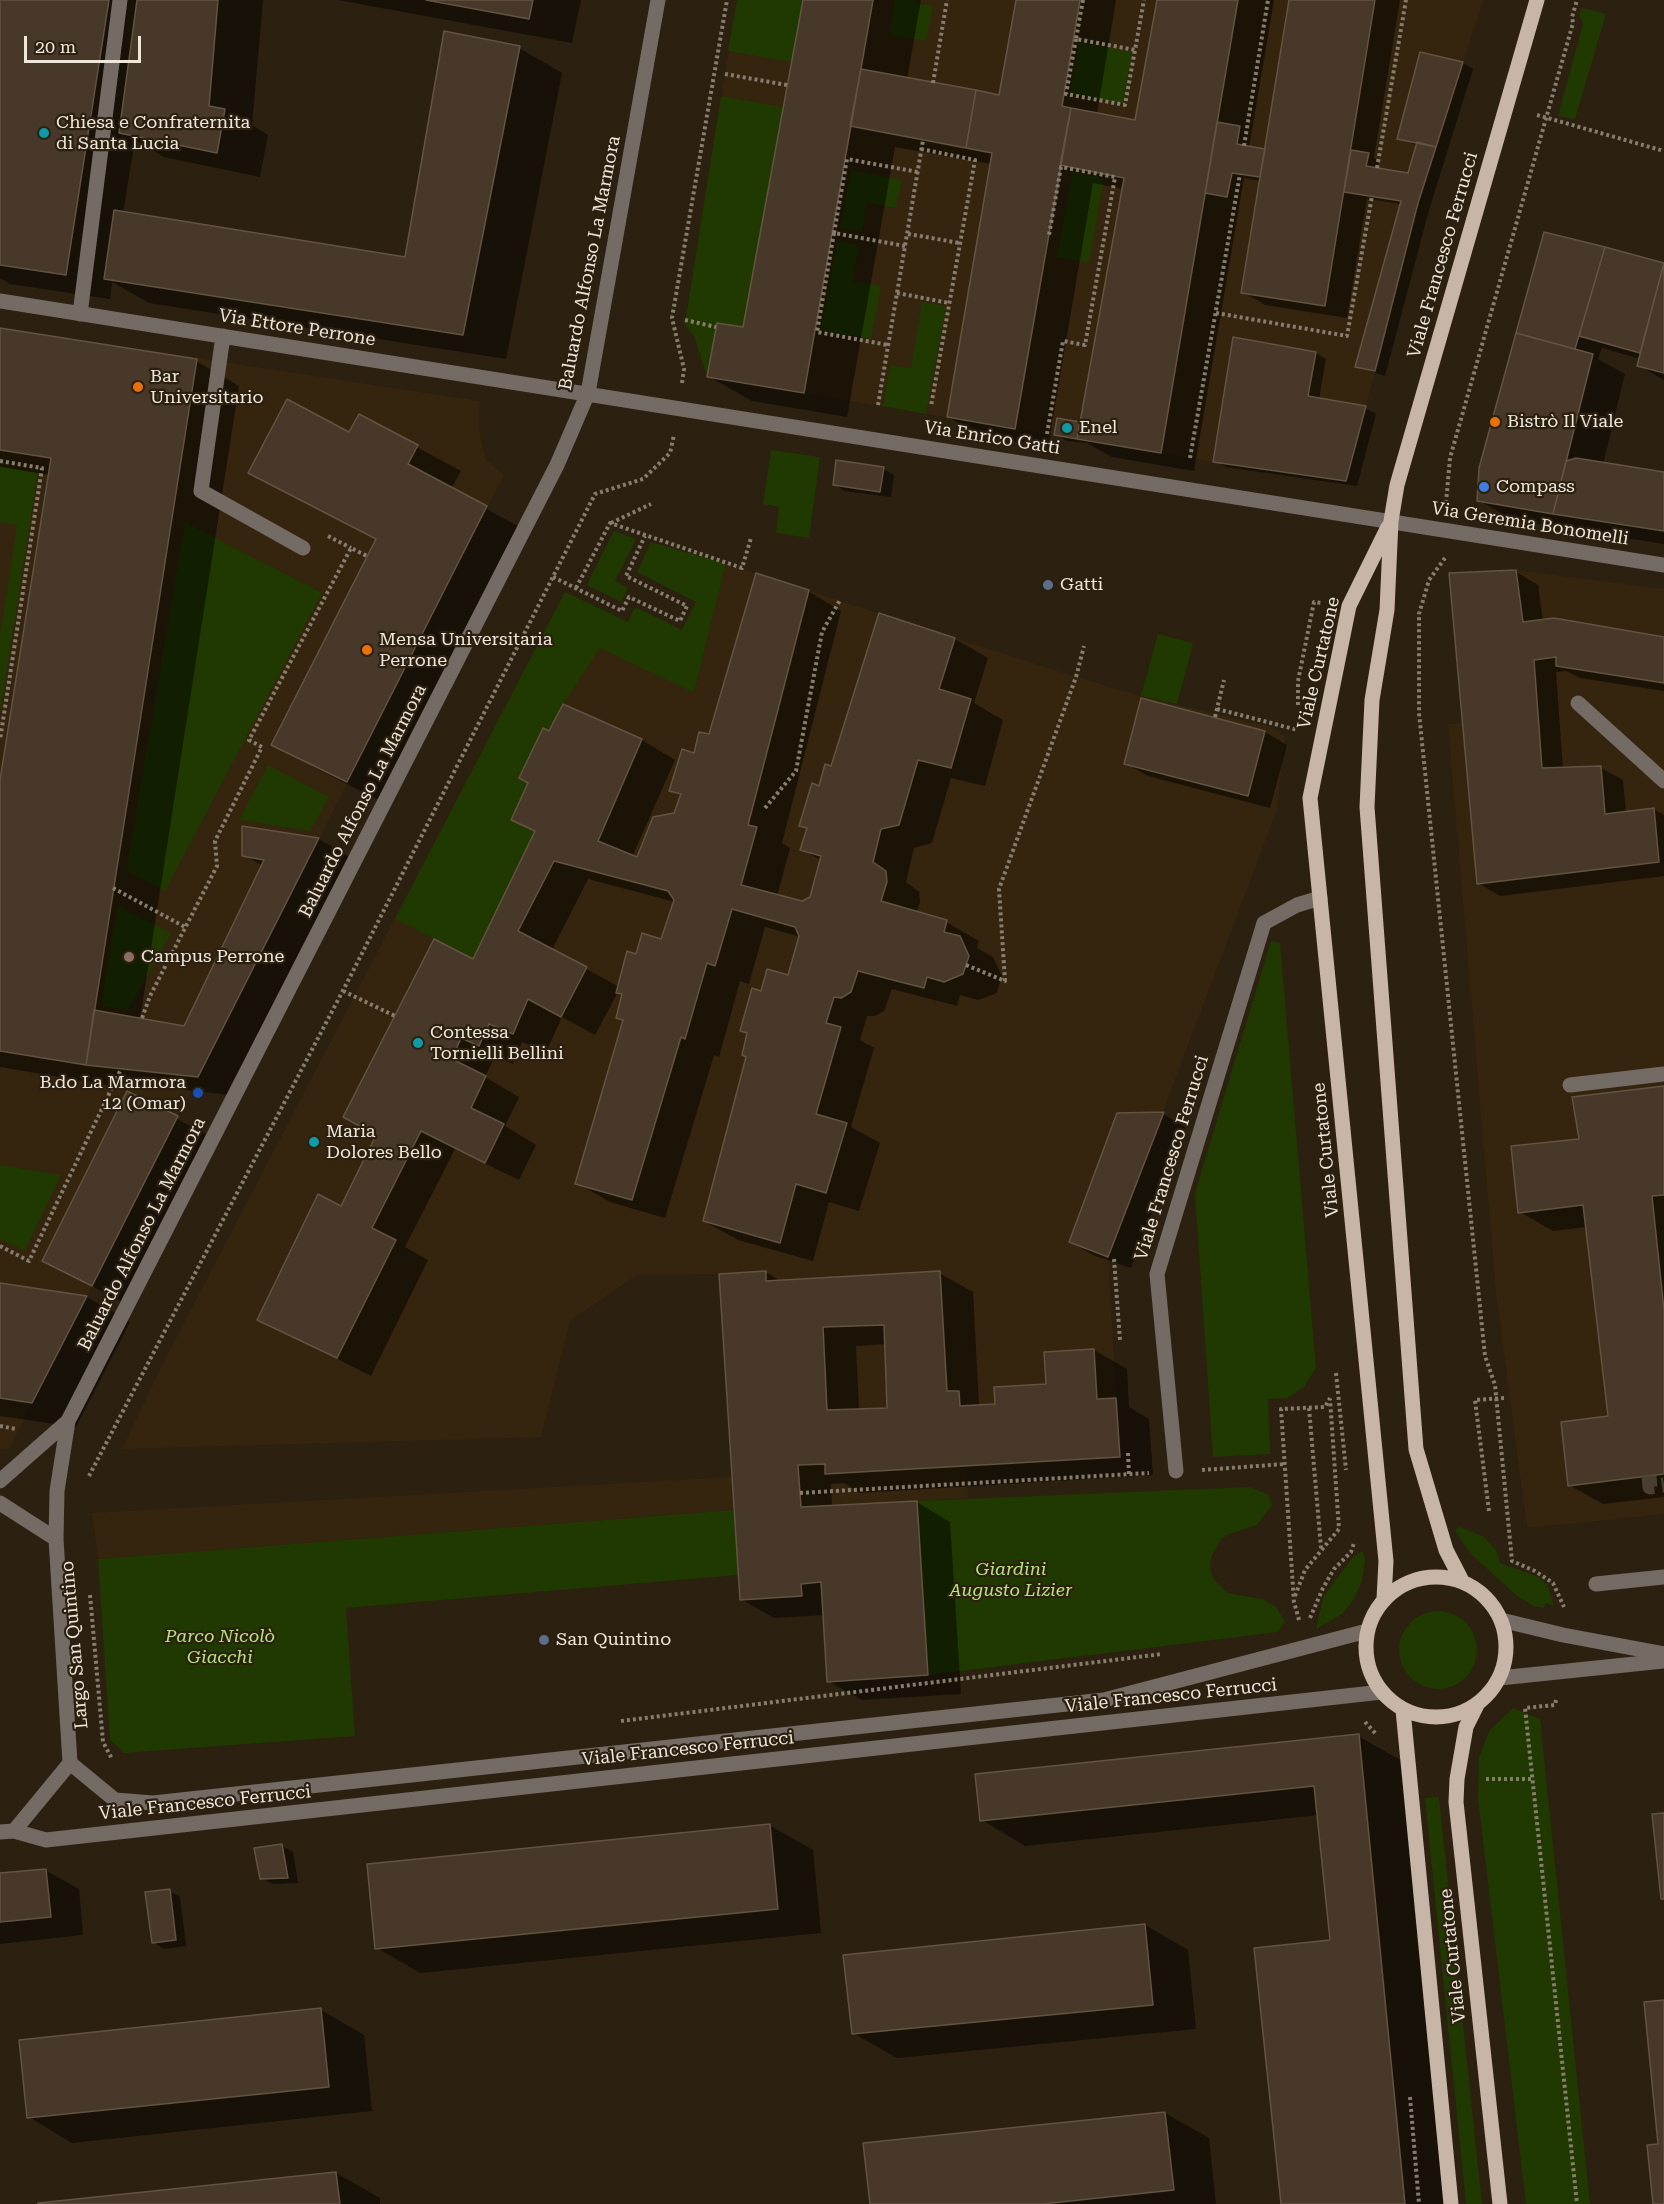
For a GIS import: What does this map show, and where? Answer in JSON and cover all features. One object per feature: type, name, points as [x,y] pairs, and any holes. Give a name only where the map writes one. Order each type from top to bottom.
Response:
[{"type":"main road","name":"Viale Francesco Ferrucci","points":[[1390,522],[1401,474],[1537,0]]},
{"type":"main road","name":"Viale Curtatone","points":[[1384,1599],[1386,1561],[1310,798],[1349,606],[1390,522]]},
{"type":"main road","points":[[1390,522],[1388,610],[1372,700],[1367,807],[1416,1449],[1446,1550],[1462,1581]]},
{"type":"main road","points":[[1442,1577],[1462,1581],[1489,1601],[1501,1620],[1506,1648],[1500,1678],[1477,1705],[1456,1715],[1438,1718],[1419,1716],[1403,1710],[1382,1692],[1372,1678],[1367,1662],[1368,1631],[1374,1614],[1384,1599],[1398,1588],[1418,1579],[1442,1577]]},
{"type":"main road","name":"Viale Curtatone","points":[[1477,1705],[1466,1727],[1457,1779],[1456,1802],[1500,2204]]},
{"type":"main road","name":"Viale Curtatone","points":[[1403,1710],[1451,2204]]},
{"type":"street","points":[[80,314],[120,0]]},
{"type":"street","name":"Baluardo Alfonso La Marmora","points":[[57,1491],[68,1421],[557,465],[588,393],[658,0]]},
{"type":"street","name":"Via Ettore Perrone","points":[[0,301],[588,393]]},
{"type":"street","points":[[223,336],[201,491],[303,548]]},
{"type":"street","name":"Via Enrico Gatti","points":[[588,393],[1390,522]]},
{"type":"street","name":"Via Geremia Bonomelli","points":[[1390,522],[1664,565]]},
{"type":"street","points":[[1578,703],[1664,781]]},
{"type":"street","name":"Viale Francesco Ferrucci","points":[[1176,1471],[1157,1274],[1264,923],[1297,905],[1320,898]]},
{"type":"street","points":[[1570,1085],[1664,1074]]},
{"type":"street","name":"Baluardo Alfonso La Marmora","points":[[0,1481],[68,1421]]},
{"type":"street","name":"Largo San Quintino","points":[[57,1491],[56,1539],[70,1763]]},
{"type":"street","name":"Largo San Quintino","points":[[0,1503],[56,1539]]},
{"type":"street","points":[[1596,1584],[1664,1577]]},
{"type":"street","points":[[1501,1620],[1563,1635],[1664,1654]]},
{"type":"street","name":"Viale Francesco Ferrucci","points":[[70,1763],[115,1800],[153,1803],[1104,1700],[1368,1631]]},
{"type":"street","points":[[1500,1678],[1664,1661]]},
{"type":"street","name":"Viale Francesco Ferrucci","points":[[7,1831],[46,1840],[1382,1692]]},
{"type":"street","points":[[7,1831],[70,1763]]},
{"type":"path","points":[[682,381],[684,369],[672,318],[727,0]]},
{"type":"path","points":[[933,83],[947,0]]},
{"type":"path","points":[[1083,0],[1066,94],[1125,105],[1144,0]]},
{"type":"path","points":[[1244,146],[1268,0]]},
{"type":"path","points":[[1377,168],[1406,0]]},
{"type":"path","points":[[1446,496],[1450,458],[1577,0]]},
{"type":"path","points":[[1076,39],[1135,50]]},
{"type":"path","points":[[725,74],[787,85]]},
{"type":"path","points":[[1538,115],[1664,151]]},
{"type":"path","points":[[878,405],[923,140]]},
{"type":"path","points":[[921,149],[975,160],[931,406]]},
{"type":"path","points":[[888,345],[816,332],[848,159],[918,172]]},
{"type":"path","points":[[1047,434],[1063,341],[1085,345],[1115,177],[1061,167],[1049,235]]},
{"type":"path","points":[[1190,458],[1240,174]]},
{"type":"path","points":[[1216,313],[1347,336],[1372,196]]},
{"type":"path","points":[[834,233],[905,246]]},
{"type":"path","points":[[908,234],[960,243]]},
{"type":"path","points":[[897,293],[949,303]]},
{"type":"path","points":[[685,320],[716,327]]},
{"type":"path","points":[[88,1479],[343,991],[596,494],[643,479],[670,453],[675,431]]},
{"type":"path","points":[[0,461],[42,468],[0,740]]},
{"type":"path","points":[[576,588],[610,523],[651,504]]},
{"type":"path","points":[[610,523],[742,568],[751,538]]},
{"type":"path","points":[[319,531],[367,556]]},
{"type":"path","points":[[553,577],[622,611],[629,597],[680,621],[687,606],[626,576],[645,536]]},
{"type":"path","points":[[142,1018],[150,996],[218,866],[215,841],[262,747],[249,740],[351,548]]},
{"type":"path","points":[[1446,555],[1429,580],[1419,614],[1419,713],[1485,1356],[1495,1386],[1512,1561],[1535,1571],[1553,1583],[1565,1615]]},
{"type":"path","points":[[765,808],[796,771],[822,632],[840,600]]},
{"type":"path","points":[[1298,710],[1298,681],[1314,602]]},
{"type":"path","points":[[966,965],[1005,981],[999,888],[1076,677],[1084,646]]},
{"type":"path","points":[[1215,717],[1224,680]]},
{"type":"path","points":[[1217,709],[1298,730],[1298,720]]},
{"type":"path","points":[[113,888],[185,927]]},
{"type":"path","points":[[343,991],[395,1016]]},
{"type":"path","points":[[0,1246],[29,1260],[121,1069]]},
{"type":"path","points":[[1114,1259],[1120,1340]]},
{"type":"path","points":[[1336,1366],[1346,1473]]},
{"type":"path","points":[[1294,1602],[1302,1577],[1321,1548],[1339,1529],[1330,1398],[1325,1407],[1281,1409],[1294,1602],[1300,1624]]},
{"type":"path","points":[[1489,1511],[1475,1400],[1504,1398]]},
{"type":"path","points":[[1309,1408],[1321,1548]]},
{"type":"path","points":[[0,1426],[25,1430]]},
{"type":"path","points":[[1128,1453],[1129,1474]]},
{"type":"path","points":[[1223,1468],[1285,1464]]},
{"type":"path","points":[[800,1493],[1176,1471]]},
{"type":"path","points":[[1306,1628],[1334,1569],[1351,1552],[1354,1544],[1353,1532]]},
{"type":"path","name":"Largo San Quintino","points":[[89,1583],[103,1742],[113,1761]]},
{"type":"path","name":"Viale Francesco Ferrucci","points":[[614,1722],[1173,1652]]},
{"type":"path","points":[[1555,1705],[1526,1708],[1577,2204]]},
{"type":"shaded area","points":[[737,0],[1483,0],[1418,203],[1366,406],[1308,396],[1316,352],[1234,337],[1213,462],[707,377],[695,338],[685,324]]},
{"type":"shaded area","name":"Campus Perrone","points":[[0,328],[479,401],[479,429],[485,459],[504,475],[9,1449],[0,1449]]},
{"type":"shaded area","points":[[726,564],[1076,677],[1141,696],[1267,726],[1285,736],[1277,810],[1108,1257],[1120,1457],[966,1466],[968,1498],[917,1501],[928,1675],[922,1676],[827,1682],[821,1583],[801,1584],[802,1596],[740,1600],[734,1510],[98,1559],[92,1513],[732,1477],[719,1274],[637,1275],[570,1321],[541,1437],[122,1449],[161,1367],[565,592],[694,693]]},
{"type":"shaded area","points":[[1516,570],[1664,589],[1664,1514],[1527,1528],[1496,1293],[1448,724],[1462,723],[1449,573]]},
{"type":"green space","points":[[737,0],[803,0],[792,62],[728,51]]},
{"type":"green space","points":[[895,0],[916,0],[916,3],[933,6],[926,41],[889,35]]},
{"type":"green space","points":[[1582,8],[1606,14],[1575,119],[1558,116],[1583,24],[1579,14]]},
{"type":"green space","points":[[1079,42],[1132,52],[1123,103],[1070,94]]},
{"type":"green space","points":[[721,96],[783,107],[743,327],[717,323],[707,377],[695,338],[685,324]]},
{"type":"green space","points":[[851,170],[902,180],[896,208],[867,203],[862,232],[840,228]]},
{"type":"green space","points":[[1072,172],[1104,178],[1089,263],[1057,257]]},
{"type":"green space","points":[[837,241],[859,245],[853,281],[881,286],[871,339],[821,330]]},
{"type":"green space","points":[[922,302],[946,306],[926,414],[883,406],[890,365],[911,368]]},
{"type":"green space","points":[[771,450],[820,457],[809,538],[776,533],[779,507],[763,504]]},
{"type":"green space","points":[[0,466],[38,472],[0,713],[0,636],[17,525],[0,522]]},
{"type":"green space","points":[[185,522],[322,593],[165,891],[126,871]]},
{"type":"green space","points":[[614,531],[636,539],[615,581],[628,588],[621,602],[587,585]]},
{"type":"green space","points":[[651,542],[726,564],[694,693],[600,648],[563,704],[549,731],[543,728],[519,778],[528,783],[511,819],[535,831],[473,959],[395,919],[565,592],[628,622],[635,607],[682,630],[696,602],[637,572]]},
{"type":"green space","points":[[1158,634],[1193,643],[1177,704],[1141,696]]},
{"type":"green space","points":[[268,765],[329,797],[310,831],[239,820]]},
{"type":"green space","points":[[118,905],[171,933],[128,1010],[101,1006]]},
{"type":"green space","points":[[1271,941],[1280,943],[1316,1368],[1304,1387],[1288,1398],[1268,1399],[1270,1454],[1213,1457],[1195,1193]]},
{"type":"green space","points":[[0,1165],[61,1175],[25,1251],[0,1239]]},
{"type":"green space","name":"Giardini Augusto Lizier","points":[[1250,1487],[1269,1495],[1272,1505],[1257,1525],[1221,1539],[1211,1557],[1210,1568],[1213,1578],[1227,1593],[1262,1599],[1276,1607],[1285,1621],[1278,1632],[928,1675],[917,1501]]},
{"type":"green space","name":"Parco Nicolò Giacchi","points":[[734,1510],[738,1575],[346,1608],[355,1736],[124,1753],[110,1740],[98,1559]]},
{"type":"green space","points":[[1460,1527],[1484,1537],[1496,1550],[1500,1563],[1538,1577],[1548,1586],[1554,1606],[1546,1603],[1544,1608],[1534,1606],[1517,1596],[1469,1552],[1455,1530]]},
{"type":"green space","points":[[1363,1551],[1365,1560],[1362,1581],[1354,1599],[1342,1614],[1316,1629],[1324,1596],[1353,1557]]},
{"type":"green space","points":[[1430,1611],[1446,1611],[1460,1617],[1471,1628],[1477,1642],[1477,1658],[1471,1672],[1460,1683],[1446,1689],[1430,1689],[1416,1683],[1405,1672],[1399,1658],[1399,1642],[1405,1628],[1416,1617]]},
{"type":"green space","points":[[1513,1708],[1540,1719],[1590,2204],[1526,2204],[1478,1798],[1479,1758],[1484,1744],[1490,1730]]},
{"type":"green space","points":[[1439,1797],[1482,2204],[1466,2204],[1425,1798]]},
{"type":"building","name":"Chiesa e Confraternita di Santa Lucia","points":[[0,0],[109,0],[66,275],[0,265]]},
{"type":"building","points":[[137,0],[218,0],[209,106],[225,109],[217,153],[119,133]]},
{"type":"building","points":[[426,0],[533,0],[529,19]]},
{"type":"building","points":[[803,0],[873,0],[804,393],[707,377],[717,323],[743,327]]},
{"type":"building","points":[[1016,0],[1080,0],[1062,106],[1071,108],[1015,429],[947,417],[992,153],[966,148],[976,90],[999,95]]},
{"type":"building","points":[[1157,0],[1238,0],[1161,453],[1077,439],[1124,178],[1060,165],[1071,108],[1135,120]]},
{"type":"building","points":[[1289,0],[1375,0],[1325,306],[1241,293]]},
{"type":"building","points":[[444,31],[520,46],[463,335],[104,279],[114,210],[405,257]]},
{"type":"building","points":[[1420,52],[1463,62],[1436,147],[1397,139]]},
{"type":"building","points":[[861,69],[976,90],[966,148],[850,126]]},
{"type":"building","points":[[1217,122],[1240,126],[1237,144],[1265,149],[1260,177],[1232,173],[1227,197],[1205,193]]},
{"type":"building","points":[[1417,142],[1436,147],[1418,203],[1375,371],[1355,367],[1401,201],[1344,192],[1351,150],[1369,153],[1366,166],[1408,173]]},
{"type":"building","points":[[1544,232],[1605,247],[1575,349],[1516,333]]},
{"type":"building","points":[[1605,247],[1664,263],[1640,353],[1579,336]]},
{"type":"building","points":[[1664,263],[1664,373],[1637,366]]},
{"type":"building","points":[[0,328],[197,359],[86,1065],[0,1051],[0,780],[51,458],[0,450]]},
{"type":"building","points":[[1516,333],[1593,354],[1553,514],[1477,501],[1479,468]]},
{"type":"building","points":[[1233,337],[1316,352],[1308,396],[1366,406],[1346,481],[1213,462]]},
{"type":"building","name":"Mensa Universitaria Perrone","points":[[287,399],[349,432],[359,414],[418,445],[408,464],[487,506],[347,782],[271,745],[376,539],[248,473]]},
{"type":"building","name":"Enel","points":[[1057,418],[1080,422],[1077,439],[1054,435]]},
{"type":"building","points":[[1576,458],[1664,472],[1664,531],[1553,514],[1566,461]]},
{"type":"building","points":[[836,460],[884,467],[880,492],[833,485]]},
{"type":"building","points":[[1516,570],[1523,622],[1554,618],[1664,637],[1664,683],[1556,666],[1556,657],[1534,660],[1542,768],[1601,766],[1605,814],[1654,808],[1659,862],[1477,884],[1449,573]]},
{"type":"building","points":[[756,573],[809,590],[748,825],[757,827],[741,885],[802,901],[810,897],[821,856],[800,850],[807,828],[799,826],[812,783],[819,786],[825,764],[831,766],[879,613],[955,638],[939,689],[971,699],[951,768],[918,760],[899,825],[881,829],[873,862],[886,871],[887,882],[881,901],[947,920],[944,932],[960,936],[969,956],[963,974],[944,982],[927,977],[924,988],[858,971],[851,992],[841,998],[834,997],[826,1023],[841,1027],[816,1114],[847,1123],[826,1193],[796,1184],[780,1243],[703,1221],[746,1057],[742,1055],[747,1033],[740,1031],[752,988],[761,991],[767,969],[788,975],[799,936],[795,927],[732,909],[715,966],[707,963],[685,1039],[681,1037],[632,1200],[575,1184],[623,1020],[616,1018],[622,994],[616,993],[627,951],[636,954],[642,933],[661,939],[674,900],[668,891],[554,861],[518,931],[587,967],[561,1017],[528,999],[513,1034],[489,1024],[479,1046],[461,1038],[452,1059],[486,1076],[471,1108],[504,1124],[485,1163],[421,1131],[372,1228],[396,1240],[337,1358],[257,1320],[318,1194],[341,1206],[376,1135],[343,1117],[434,939],[473,959],[535,831],[511,820],[528,783],[519,778],[543,728],[549,731],[563,704],[642,739],[598,841],[637,857],[653,817],[674,813],[681,794],[669,791],[682,749],[694,753],[699,732],[709,734]]},
{"type":"building","points":[[1141,698],[1265,731],[1248,796],[1124,764]]},
{"type":"building","points":[[242,826],[319,838],[198,1077],[86,1065],[94,1010],[184,1026],[264,860],[242,856]]},
{"type":"building","points":[[1664,1086],[1664,1195],[1652,1196],[1664,1310],[1664,1474],[1568,1486],[1561,1422],[1608,1416],[1583,1205],[1518,1213],[1511,1146],[1579,1139],[1572,1097]]},
{"type":"building","points":[[127,1091],[178,1116],[92,1286],[42,1261]]},
{"type":"building","points":[[1164,1112],[1108,1257],[1069,1242],[1117,1113]]},
{"type":"building","points":[[766,1271],[766,1281],[940,1271],[947,1391],[959,1391],[960,1406],[995,1404],[994,1387],[1046,1384],[1044,1352],[1094,1349],[1097,1399],[1116,1398],[1120,1457],[825,1474],[825,1464],[798,1465],[801,1507],[917,1501],[928,1675],[827,1682],[821,1582],[801,1584],[802,1596],[740,1600],[719,1274]],"holes":[[[884,1325],[887,1408],[827,1410],[823,1327]]]},
{"type":"building","points":[[0,1283],[87,1296],[32,1403],[0,1398]]},
{"type":"building","points":[[1359,1734],[1405,2204],[1281,2204],[1254,1948],[1330,1940],[1314,1786],[980,1821],[975,1774]]},
{"type":"building","points":[[1664,1813],[1664,1899],[1661,1899],[1652,1814]]},
{"type":"building","points":[[770,1824],[778,1909],[375,1949],[367,1864]]},
{"type":"building","points":[[282,1844],[288,1878],[260,1879],[254,1848]]},
{"type":"building","points":[[46,1869],[51,1917],[0,1922],[0,1873]]},
{"type":"building","points":[[170,1889],[176,1940],[152,1943],[145,1892]]},
{"type":"building","points":[[1145,1924],[1153,2005],[852,2034],[843,1955]]},
{"type":"building","points":[[1664,2000],[1664,2204],[1653,2204],[1647,2145],[1658,2144],[1644,2002]]},
{"type":"building","points":[[321,2008],[329,2087],[27,2118],[19,2040]]},
{"type":"building","points":[[1165,2112],[1174,2190],[1042,2204],[870,2204],[863,2143]]},
{"type":"building","points":[[336,2172],[340,2204],[38,2204],[38,2203]]},
{"type":"tunnel","points":[[1649,1476],[1650,1487],[1664,1485]]},
{"type":"place","name":"Chiesa e Confraternita di Santa Lucia","points":[[44,133]]},
{"type":"place","name":"Bar Universitario","points":[[138,387]]},
{"type":"place","name":"Bistrò Il Viale","points":[[1495,422]]},
{"type":"place","name":"Enel","points":[[1067,428]]},
{"type":"place","name":"Compass","points":[[1484,487]]},
{"type":"place","name":"Gatti","points":[[1048,585]]},
{"type":"place","name":"Mensa Universitaria Perrone","points":[[367,650]]},
{"type":"place","name":"Campus Perrone","points":[[129,957]]},
{"type":"place","name":"Contessa Tornielli Bellini","points":[[418,1043]]},
{"type":"place","name":"B.do La Marmora 12 (Omar)","points":[[198,1093]]},
{"type":"place","name":"Maria Dolores Bello","points":[[314,1142]]},
{"type":"place","name":"San Quintino","points":[[544,1640]]}]
